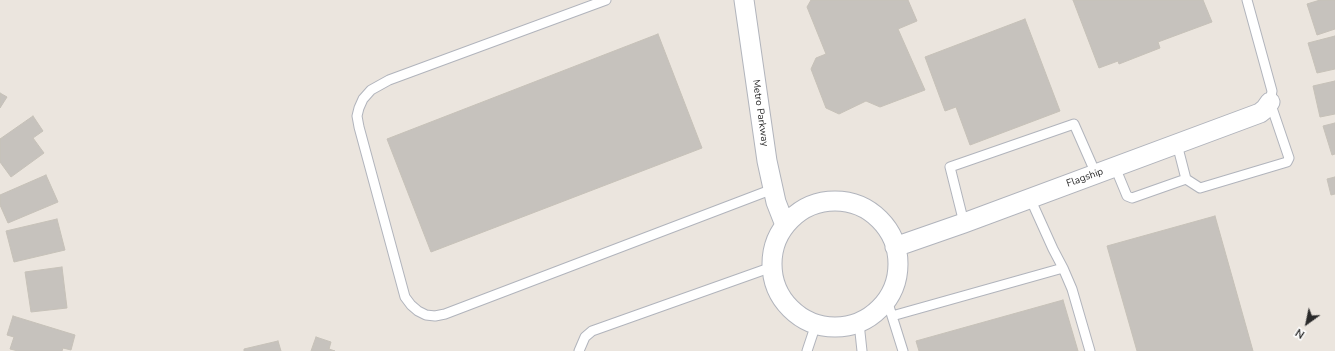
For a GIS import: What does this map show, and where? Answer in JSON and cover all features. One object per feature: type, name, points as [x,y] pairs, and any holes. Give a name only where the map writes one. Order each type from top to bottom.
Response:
[{"type":"street","name":"Metro Parkway","points":[[744,0],[767,161],[776,202],[785,225]]},
{"type":"street","name":"Flagship","points":[[895,247],[964,223],[1260,113],[1270,102]]},
{"type":"street","points":[[837,201],[856,205],[874,215],[887,229],[895,247],[898,265],[890,308],[859,323],[841,328],[822,326],[805,320],[790,309],[779,294],[772,277],[771,259],[776,241],[785,225],[799,212],[818,203],[837,201]]},
{"type":"lane","points":[[606,0],[389,80],[371,90],[363,99],[357,116],[359,127],[405,297],[411,305],[426,315],[435,316],[445,314],[773,189]]},
{"type":"lane","points":[[1177,144],[1186,178],[1200,188],[1287,162],[1289,158],[1270,102],[1272,91],[1247,0]]},
{"type":"lane","points":[[964,223],[950,167],[1074,124],[1096,174]]},
{"type":"lane","points":[[1115,167],[1127,196],[1132,198],[1186,178]]},
{"type":"lane","points":[[1030,198],[1072,289],[1090,351]]},
{"type":"lane","points":[[579,351],[585,337],[592,332],[772,267]]},
{"type":"lane","points":[[903,351],[890,308],[1063,268]]},
{"type":"lane","points":[[859,323],[862,351]]},
{"type":"lane","points":[[807,351],[816,324]]},
{"type":"building","points":[[811,0],[908,0],[917,21],[898,29],[925,90],[880,107],[866,101],[839,114],[826,108],[811,69],[816,58],[826,54],[807,7]]},
{"type":"building","points":[[1073,0],[1203,0],[1212,22],[1158,42],[1160,48],[1119,64],[1118,61],[1099,68]]},
{"type":"building","points":[[1320,0],[1335,0],[1335,29],[1317,35],[1307,4]]},
{"type":"building","points":[[1025,19],[1060,111],[970,145],[956,107],[945,111],[925,57]]},
{"type":"building","points":[[658,34],[702,148],[431,252],[387,139]]},
{"type":"building","points":[[1335,36],[1335,69],[1317,73],[1308,43]]},
{"type":"building","points":[[1335,81],[1335,114],[1320,117],[1313,86]]},
{"type":"building","points":[[0,93],[7,97],[0,108]]},
{"type":"building","points":[[33,116],[43,131],[33,138],[44,153],[11,177],[0,162],[0,139]]},
{"type":"building","points":[[1335,123],[1335,154],[1332,155],[1323,126]]},
{"type":"building","points":[[46,175],[58,202],[8,223],[0,205],[0,195]]},
{"type":"building","points":[[1335,177],[1335,194],[1331,195],[1327,179]]},
{"type":"building","points":[[1215,216],[1253,351],[1137,351],[1107,246]]},
{"type":"building","points":[[57,219],[65,250],[14,262],[6,231]]},
{"type":"building","points":[[62,267],[67,308],[31,312],[25,272]]},
{"type":"building","points":[[1063,300],[1078,351],[919,351],[916,341]]},
{"type":"building","points":[[13,316],[75,335],[71,350],[63,348],[62,351],[18,351],[10,349],[14,337],[7,335]]},
{"type":"building","points":[[316,337],[331,342],[329,349],[335,351],[311,351]]},
{"type":"building","points":[[278,341],[281,351],[244,351],[244,349]]}]
